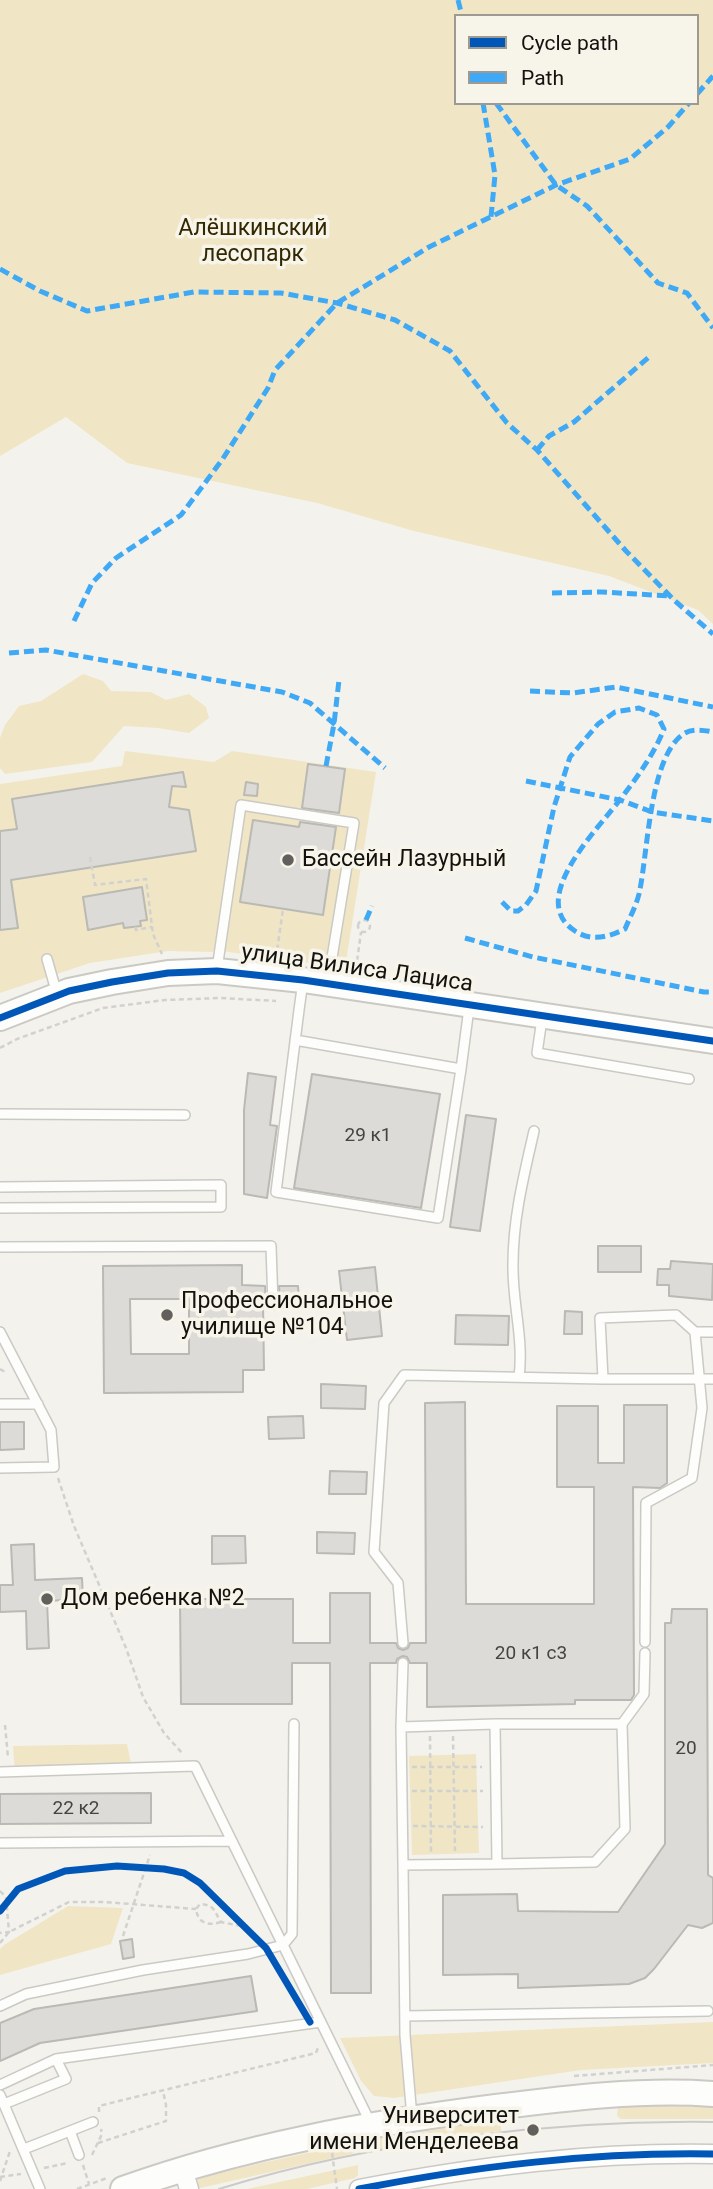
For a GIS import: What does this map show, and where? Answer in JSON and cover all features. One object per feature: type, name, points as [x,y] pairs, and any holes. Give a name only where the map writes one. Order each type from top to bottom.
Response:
[{"type":"street","name":"улица Вилиса Лациса","points":[[0,1018],[57,996],[112,982],[168,973],[217,971],[303,979],[713,1041]]},
{"type":"street","points":[[123,2189],[186,2179],[247,2152],[412,2118],[537,2101],[618,2094],[713,2094]]},
{"type":"street","points":[[359,2189],[527,2161],[631,2153],[713,2154]]},
{"type":"lane","points":[[217,971],[241,805],[354,823],[328,984]]},
{"type":"lane","points":[[47,958],[57,996]]},
{"type":"lane","points":[[303,979],[276,1192],[438,1218],[470,1004]]},
{"type":"lane","points":[[543,1014],[537,1054],[690,1079]]},
{"type":"lane","points":[[295,1040],[461,1069]]},
{"type":"lane","points":[[0,1114],[185,1115]]},
{"type":"lane","points":[[519,1377],[522,1355],[513,1267],[515,1219],[534,1131]]},
{"type":"lane","points":[[0,1187],[221,1185],[221,1207],[0,1208]]},
{"type":"lane","points":[[0,1247],[271,1246],[273,1305]]},
{"type":"lane","points":[[603,1379],[600,1318],[676,1315],[695,1332],[713,1332]]},
{"type":"lane","points":[[0,1332],[51,1430],[54,1466],[0,1468]]},
{"type":"lane","points":[[645,1642],[646,1503],[692,1478],[702,1408],[695,1332]]},
{"type":"lane","points":[[403,1643],[398,1583],[374,1552],[384,1403],[404,1375],[713,1379]]},
{"type":"lane","points":[[0,1404],[38,1404]]},
{"type":"lane","points":[[403,1865],[595,1863],[625,1829],[622,1724],[643,1694],[645,1653]]},
{"type":"lane","points":[[403,1663],[401,1727],[405,2017],[412,2118]]},
{"type":"lane","points":[[0,2006],[26,1994],[143,1970],[248,1954],[283,1945],[292,1934],[294,1724]]},
{"type":"lane","points":[[495,1724],[497,1864]]},
{"type":"lane","points":[[401,1727],[622,1724]]},
{"type":"lane","points":[[4,1772],[195,1766],[372,2126]]},
{"type":"lane","points":[[0,1843],[231,1841]]},
{"type":"lane","points":[[405,2017],[708,2011]]},
{"type":"lane","points":[[0,2085],[56,2059],[321,2022]]},
{"type":"lane","points":[[40,2189],[2,2099],[66,2079],[56,2059]]},
{"type":"lane","points":[[24,2149],[98,2123]]},
{"type":"lane","points":[[70,2131],[81,2159]]},
{"type":"path","points":[[90,857],[95,885],[146,878],[152,927],[163,956]]},
{"type":"path","points":[[275,961],[283,909]]},
{"type":"path","points":[[135,927],[136,930],[152,927]]},
{"type":"path","points":[[355,972],[361,932]]},
{"type":"path","points":[[0,1048],[103,1008],[165,1000],[276,1001]]},
{"type":"path","points":[[54,1466],[74,1526],[126,1648],[143,1697],[164,1734],[195,1766]]},
{"type":"path","points":[[4,1772],[5,1725]]},
{"type":"path","points":[[453,1725],[456,1865]]},
{"type":"path","points":[[430,1726],[432,1865]]},
{"type":"path","points":[[402,1768],[496,1766]]},
{"type":"path","points":[[402,1791],[496,1791]]},
{"type":"path","points":[[402,1826],[497,1827]]},
{"type":"path","points":[[123,1936],[133,1904],[151,1868],[154,1842]]},
{"type":"path","points":[[137,1867],[151,1868]]},
{"type":"path","points":[[0,1891],[6,1897],[9,1932],[0,1943]]},
{"type":"path","points":[[0,1911],[12,1896]]},
{"type":"path","points":[[0,1933],[9,1932],[69,1902],[196,1909]]},
{"type":"path","points":[[221,1922],[215,1908],[200,1903],[196,1909],[197,1917],[202,1922],[221,1922],[246,1927]]},
{"type":"path","points":[[233,1914],[266,1948]]},
{"type":"path","points":[[17,2131],[0,2178],[81,2159],[88,2162],[102,2134],[98,2123],[99,2106],[316,2053],[319,2048],[317,2036]]},
{"type":"path","points":[[98,2143],[166,2121],[163,2090]]},
{"type":"path","points":[[81,2159],[89,2184]]},
{"type":"green space","name":"Алёшкинский лесопарк","points":[[0,0],[713,0],[713,624],[698,610],[609,576],[414,531],[317,503],[127,463],[66,417],[0,456]]},
{"type":"green space","points":[[83,674],[103,681],[111,691],[151,692],[166,700],[189,694],[206,707],[209,718],[189,733],[124,726],[92,762],[5,774],[0,768],[0,738],[5,725],[19,706],[41,701]]},
{"type":"green space","points":[[125,751],[214,762],[232,751],[376,772],[345,968],[214,950],[168,951],[90,963],[0,993],[0,784],[122,766]]},
{"type":"green space","points":[[127,1744],[132,1768],[15,1772],[13,1746]]},
{"type":"green space","points":[[476,1754],[479,1853],[412,1855],[409,1756]]},
{"type":"green space","points":[[68,1906],[123,1908],[111,1944],[0,1975],[0,1949]]},
{"type":"green space","points":[[713,2022],[713,2063],[581,2070],[394,2098],[374,2096],[361,2081],[340,2038]]},
{"type":"green space","points":[[618,2106],[713,2107],[713,2119],[621,2119],[617,2116]]},
{"type":"green space","points":[[501,2119],[501,2131],[365,2152],[359,2148],[361,2142]]},
{"type":"green space","points":[[353,2143],[355,2153],[196,2189],[198,2179],[212,2174]]},
{"type":"green space","points":[[358,2165],[358,2175],[355,2178],[307,2189],[247,2189]]},
{"type":"building","points":[[308,764],[345,769],[339,813],[302,808]]},
{"type":"building","points":[[183,772],[186,787],[172,786],[169,807],[189,810],[196,851],[11,880],[18,928],[0,930],[0,831],[17,829],[12,799]]},
{"type":"building","points":[[246,782],[258,784],[257,796],[244,795]]},
{"type":"building","points":[[253,820],[299,827],[300,822],[336,827],[323,915],[240,902]]},
{"type":"building","points":[[142,887],[147,920],[140,921],[141,926],[124,928],[123,923],[88,930],[83,897]]},
{"type":"building","points":[[248,1073],[276,1077],[270,1125],[277,1126],[267,1198],[244,1194],[244,1110]]},
{"type":"building","points":[[312,1074],[440,1094],[421,1208],[294,1188]]},
{"type":"building","points":[[466,1115],[496,1119],[480,1231],[450,1227]]},
{"type":"building","points":[[598,1246],[641,1246],[641,1272],[598,1272]]},
{"type":"building","points":[[671,1261],[713,1264],[712,1300],[669,1296],[669,1285],[657,1285],[658,1269],[670,1269]]},
{"type":"building","points":[[242,1265],[242,1285],[265,1286],[264,1370],[243,1370],[243,1392],[104,1393],[103,1266]],"holes":[[[130,1299],[189,1299],[189,1354],[131,1354]]]},
{"type":"building","points":[[375,1267],[382,1336],[347,1340],[339,1271]]},
{"type":"building","points":[[279,1286],[298,1286],[299,1301],[280,1302]]},
{"type":"building","points":[[565,1311],[582,1312],[582,1334],[564,1334]]},
{"type":"building","points":[[456,1315],[509,1316],[508,1345],[455,1344]]},
{"type":"building","points":[[321,1384],[366,1386],[365,1409],[321,1408]]},
{"type":"building","points":[[465,1402],[466,1604],[594,1604],[594,1487],[557,1487],[557,1406],[598,1406],[598,1463],[624,1463],[624,1405],[667,1405],[667,1483],[660,1488],[633,1487],[634,1695],[631,1700],[575,1700],[575,1704],[427,1707],[427,1663],[410,1663],[407,1657],[403,1656],[397,1659],[396,1663],[370,1663],[371,1993],[331,1993],[330,1663],[292,1663],[292,1704],[181,1704],[180,1599],[293,1599],[293,1643],[330,1643],[330,1593],[370,1593],[370,1643],[396,1643],[398,1648],[403,1650],[408,1648],[410,1643],[426,1643],[425,1403]]},
{"type":"building","points":[[303,1416],[304,1438],[269,1439],[268,1417]]},
{"type":"building","points":[[0,1422],[24,1422],[24,1449],[0,1450]]},
{"type":"building","points":[[330,1471],[367,1472],[366,1494],[329,1494]]},
{"type":"building","points":[[317,1532],[355,1533],[354,1554],[317,1553]]},
{"type":"building","points":[[212,1536],[245,1536],[246,1563],[212,1564]]},
{"type":"building","points":[[34,1544],[35,1580],[82,1578],[83,1599],[47,1601],[49,1648],[27,1649],[26,1611],[0,1612],[0,1585],[13,1585],[11,1545]]},
{"type":"building","points":[[672,1609],[707,1609],[708,1875],[713,1878],[713,1923],[702,1928],[688,1925],[645,1978],[629,1984],[518,1988],[518,1974],[443,1975],[443,1895],[517,1894],[518,1911],[618,1912],[665,1844],[665,1623],[671,1623]]},
{"type":"building","points":[[151,1793],[151,1823],[0,1824],[0,1794]]},
{"type":"building","points":[[132,1939],[134,1957],[123,1959],[120,1941]]},
{"type":"building","points":[[251,1976],[257,2011],[40,2043],[0,2061],[0,2023],[34,2009]]},
{"type":"tram line","points":[[219,2189],[339,2158],[463,2137],[589,2125],[713,2122]]},
{"type":"marked path","points":[[458,0],[462,14]]},
{"type":"marked path","points":[[699,92],[713,76]]},
{"type":"marked path","points":[[483,105],[495,175],[491,217]]},
{"type":"marked path","points":[[497,105],[556,185],[587,206],[658,283],[687,293],[713,328]]},
{"type":"marked path","points":[[74,621],[92,583],[116,558],[181,515],[222,460],[268,388],[275,370],[337,303],[429,247],[556,185],[630,159],[668,127],[687,105]]},
{"type":"marked path","points":[[0,269],[40,291],[87,311],[194,292],[281,293],[337,303],[395,320],[450,351],[507,423],[537,450],[626,551],[675,601],[713,634]]},
{"type":"marked path","points":[[537,450],[549,436],[574,422],[649,357]]},
{"type":"marked path","points":[[552,593],[602,592],[670,596]]},
{"type":"marked path","points":[[9,653],[46,650],[282,692],[310,703],[385,768]]},
{"type":"marked path","points":[[326,766],[339,680]]},
{"type":"marked path","points":[[530,691],[573,693],[616,687],[713,707]]},
{"type":"marked path","points":[[502,902],[511,911],[518,911],[536,891],[554,807],[570,757],[598,724],[615,712],[639,708],[657,715],[664,729],[640,773],[572,863],[562,882],[558,901],[562,917],[581,934],[600,937],[625,929],[639,894],[656,786],[671,747],[682,735],[693,730],[713,732]]},
{"type":"marked path","points":[[526,781],[620,800],[652,812],[713,821]]},
{"type":"marked path","points":[[366,920],[372,906]]},
{"type":"marked path","points":[[465,938],[533,957],[713,992]]},
{"type":"cycle path","points":[[0,1018],[69,991],[168,973],[217,971],[303,980],[713,1041]]},
{"type":"cycle path","points":[[0,1911],[18,1889],[65,1871],[117,1866],[184,1873],[200,1883],[266,1948],[310,2022]]},
{"type":"cycle path","points":[[359,2189],[535,2162],[623,2155],[713,2154]]},
{"type":"place","name":"Бассейн Лазурный","points":[[288,860]]},
{"type":"place","name":"Профессиональное училище №104","points":[[167,1315]]},
{"type":"place","name":"Дом ребенка №2","points":[[47,1599]]},
{"type":"place","name":"Университет имени Менделеева","points":[[533,2130]]}]
